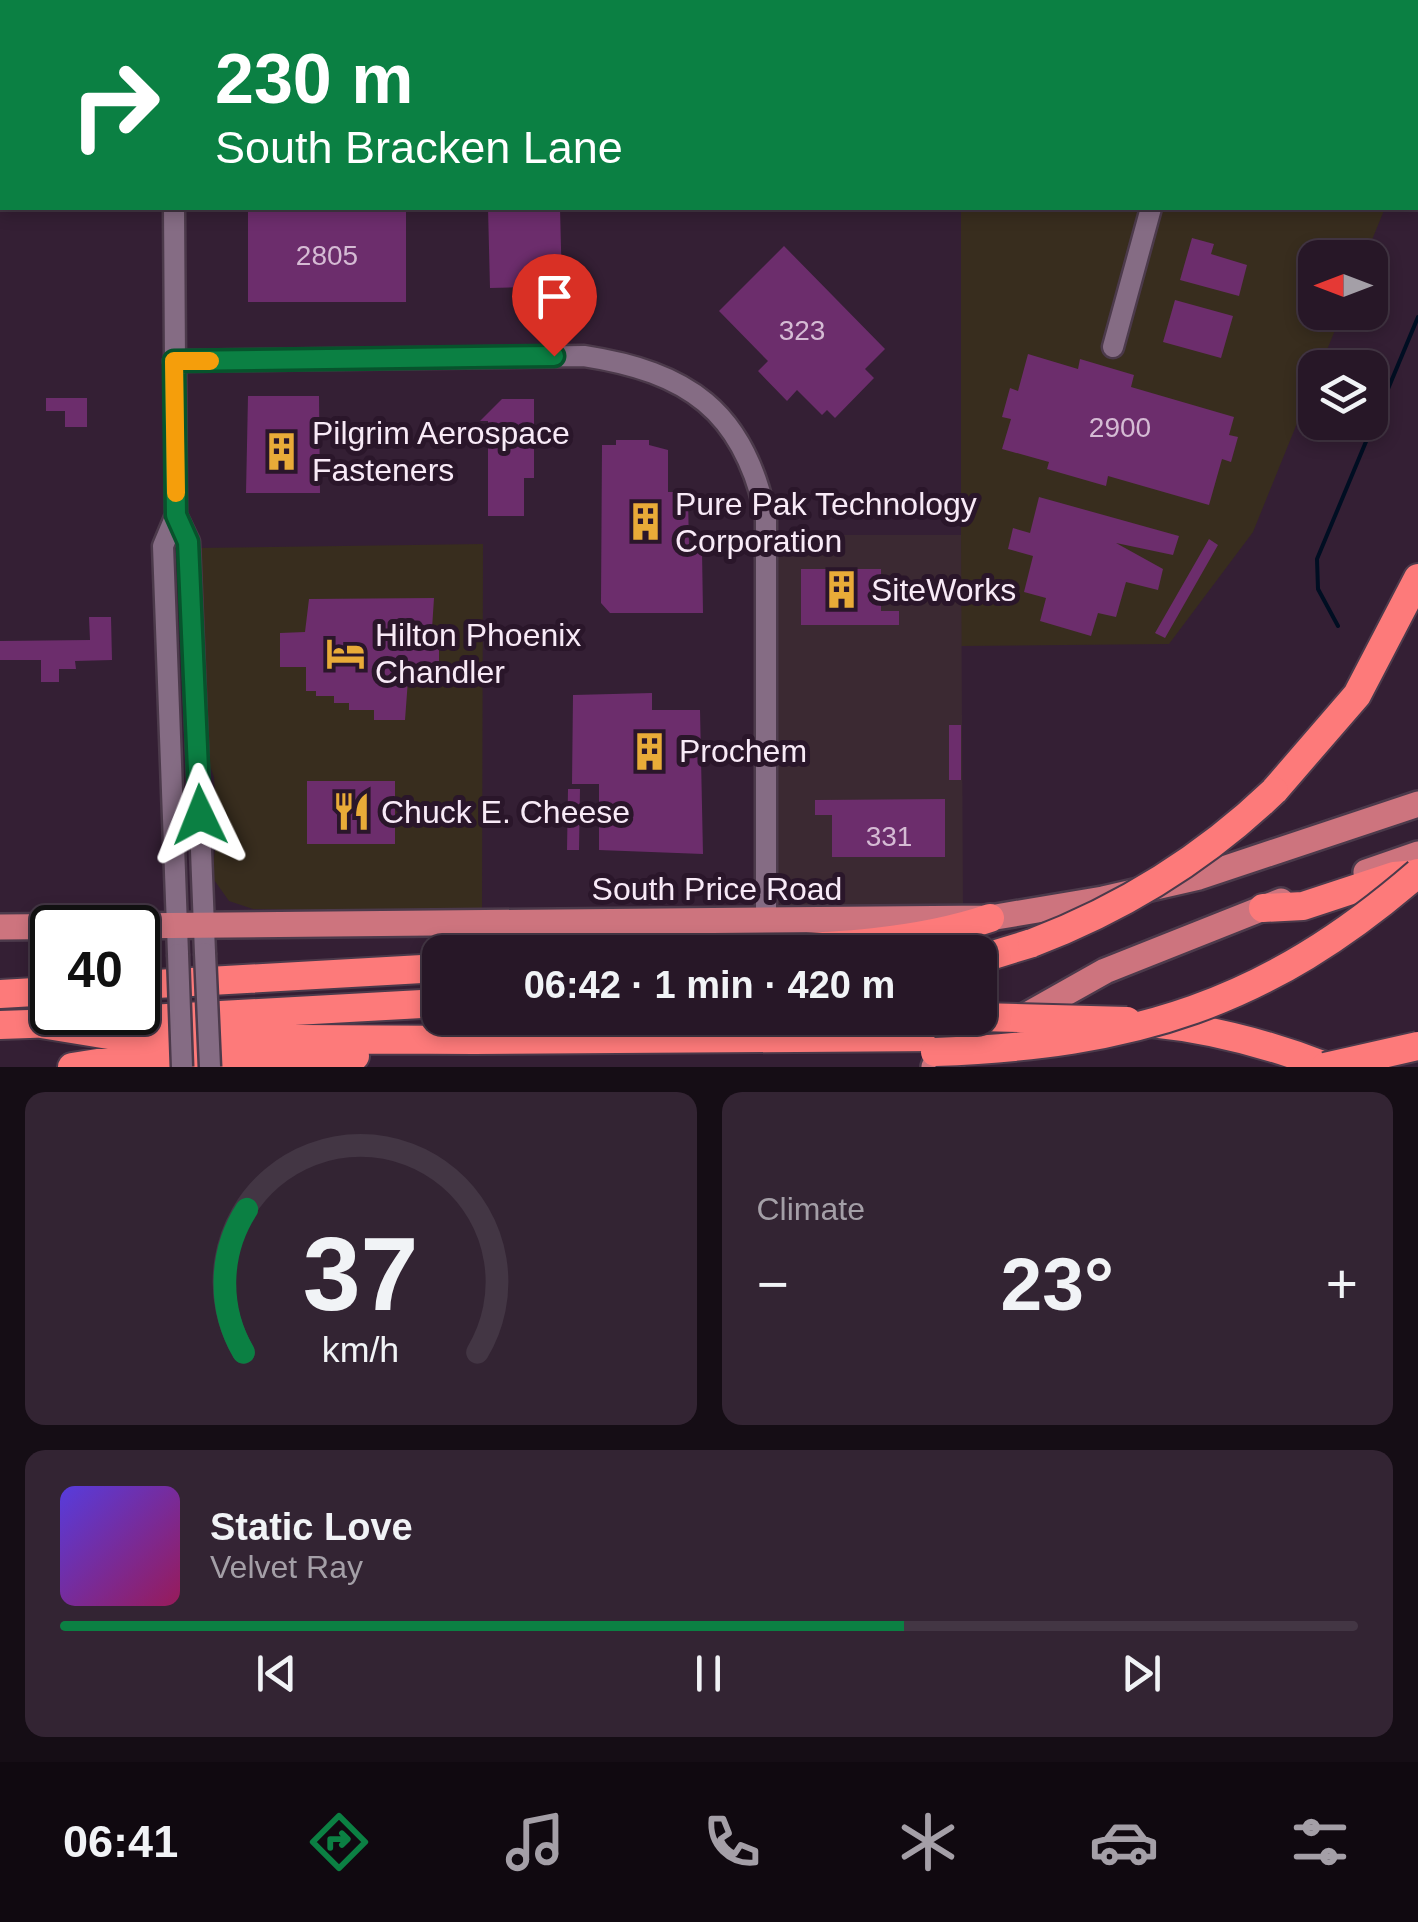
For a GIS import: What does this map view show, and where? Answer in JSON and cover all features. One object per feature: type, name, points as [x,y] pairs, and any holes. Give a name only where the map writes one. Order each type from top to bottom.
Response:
[{"type":"highway","points":[[997,954],[1032,943],[1140,894],[1206,850],[1274,791],[1357,695],[1418,578]]},
{"type":"highway","points":[[109,1035],[493,1040],[932,1056],[1147,1012],[1257,969],[1371,896],[1418,854]]},
{"type":"highway","points":[[1262,908],[1303,906],[1394,876],[1418,873]]},
{"type":"highway","points":[[72,1067],[110,1061],[376,1056],[932,1056],[1064,1043],[1180,1015],[1264,980],[1357,924],[1418,873]]},
{"type":"highway","points":[[922,935],[955,930],[990,918]]},
{"type":"highway","points":[[160,985],[422,969]]},
{"type":"highway","points":[[0,994],[30,992]]},
{"type":"highway","points":[[160,1018],[422,1004]]},
{"type":"highway","points":[[997,1027],[1144,1022],[1204,1028],[1262,1043],[1326,1067],[1418,1046]]},
{"type":"highway","points":[[0,1025],[30,1024]]},
{"type":"highway","points":[[160,1029],[422,1025]]},
{"type":"highway","points":[[932,1056],[968,1035]]},
{"type":"main road","name":"South Price Road","points":[[0,926],[990,918],[1103,899],[1200,877],[1418,804]]},
{"type":"main road","points":[[997,1020],[1117,965],[1262,908],[1418,854]]},
{"type":"street","points":[[174,210],[176,515],[188,542],[210,1067]]},
{"type":"street","points":[[1113,347],[1150,210]]},
{"type":"street","points":[[174,361],[584,356],[634,364],[679,383],[724,417],[758,478],[766,517],[766,921]]},
{"type":"street","points":[[176,515],[163,546],[182,1067]]},
{"type":"street","points":[[172,754],[197,752]]},
{"type":"shaded area","points":[[961,210],[1384,210],[1372,240],[1298,240],[1298,330],[1335,330],[1327,350],[1298,350],[1298,421],[1253,532],[1169,644],[961,646]]},
{"type":"shaded area","points":[[776,535],[961,535],[963,905],[788,912],[778,902]]},
{"type":"shaded area","points":[[483,544],[482,912],[253,909],[229,901],[212,877],[217,831],[214,777],[205,752],[197,548]]},
{"type":"building","points":[[248,210],[406,210],[406,302],[248,302]]},
{"type":"building","points":[[488,210],[560,210],[562,286],[490,288]]},
{"type":"building","points":[[1192,238],[1214,244],[1211,254],[1247,265],[1239,296],[1180,280]]},
{"type":"building","points":[[784,246],[885,349],[865,369],[874,378],[835,418],[827,410],[822,415],[797,390],[787,401],[758,371],[768,361],[719,311]]},
{"type":"building","points":[[1175,300],[1233,316],[1221,358],[1163,342]]},
{"type":"building","points":[[1028,354],[1078,369],[1080,359],[1134,375],[1131,387],[1234,417],[1229,435],[1238,437],[1231,462],[1222,459],[1209,505],[1108,476],[1106,486],[1047,469],[1049,462],[1002,449],[1011,419],[1002,417],[1010,388],[1018,391]]},
{"type":"building","name":"Pilgrim Aerospace Fasteners","points":[[248,396],[319,396],[320,493],[246,493]]},
{"type":"building","points":[[46,398],[87,398],[87,427],[65,427],[65,411],[46,411]]},
{"type":"building","points":[[502,399],[534,399],[534,478],[524,478],[524,516],[488,516],[488,421],[480,421]]},
{"type":"building","name":"Pure Pak Technology Corporation","points":[[616,440],[649,440],[649,445],[668,450],[668,492],[681,492],[688,499],[689,545],[702,551],[703,613],[610,613],[601,603],[602,445],[616,445]]},
{"type":"building","points":[[1039,497],[1179,536],[1173,555],[1116,543],[1163,569],[1158,590],[1126,582],[1116,617],[1098,613],[1091,636],[1040,621],[1046,598],[1024,592],[1033,556],[1008,549],[1013,528],[1030,533]]},
{"type":"building","points":[[1209,539],[1218,545],[1165,638],[1155,633]]},
{"type":"building","name":"SiteWorks","points":[[801,569],[881,569],[881,611],[899,611],[899,625],[801,625]]},
{"type":"building","name":"Hilton Phoenix Chandler","points":[[434,598],[431,644],[439,644],[439,662],[409,666],[405,720],[374,720],[374,710],[349,710],[349,703],[334,703],[334,696],[316,696],[316,691],[306,691],[306,667],[280,667],[280,633],[305,632],[309,599]]},
{"type":"building","points":[[89,617],[111,617],[112,660],[75,661],[76,669],[59,669],[59,682],[41,682],[41,660],[0,660],[0,641],[90,640]]},
{"type":"building","name":"Prochem","points":[[652,693],[652,710],[700,710],[703,854],[599,850],[599,784],[572,784],[573,695]]},
{"type":"building","points":[[949,725],[961,725],[961,780],[949,780]]},
{"type":"building","name":"Chuck E. Cheese","points":[[307,781],[395,781],[395,844],[307,844]]},
{"type":"building","points":[[568,789],[580,789],[579,850],[567,850]]},
{"type":"building","points":[[945,799],[945,857],[832,857],[832,815],[815,815],[815,800]]},
{"type":"waterway","points":[[1338,626],[1318,589],[1317,559],[1418,317]]},
{"type":"slow traffic","points":[[176,493],[174,361],[210,361]]},
{"type":"place","name":"Pilgrim Aerospace Fasteners","points":[[282,451]]},
{"type":"place","name":"Pure Pak Technology Corporation","points":[[645,522]]},
{"type":"place","name":"SiteWorks","points":[[841,590]]},
{"type":"place","name":"Hilton Phoenix Chandler","points":[[345,653]]},
{"type":"place","name":"Prochem","points":[[649,751]]},
{"type":"place","name":"Chuck E. Cheese","points":[[351,812]]},
{"type":"route","points":[[200,815],[188,542],[176,515],[174,361],[554,356]]}]
